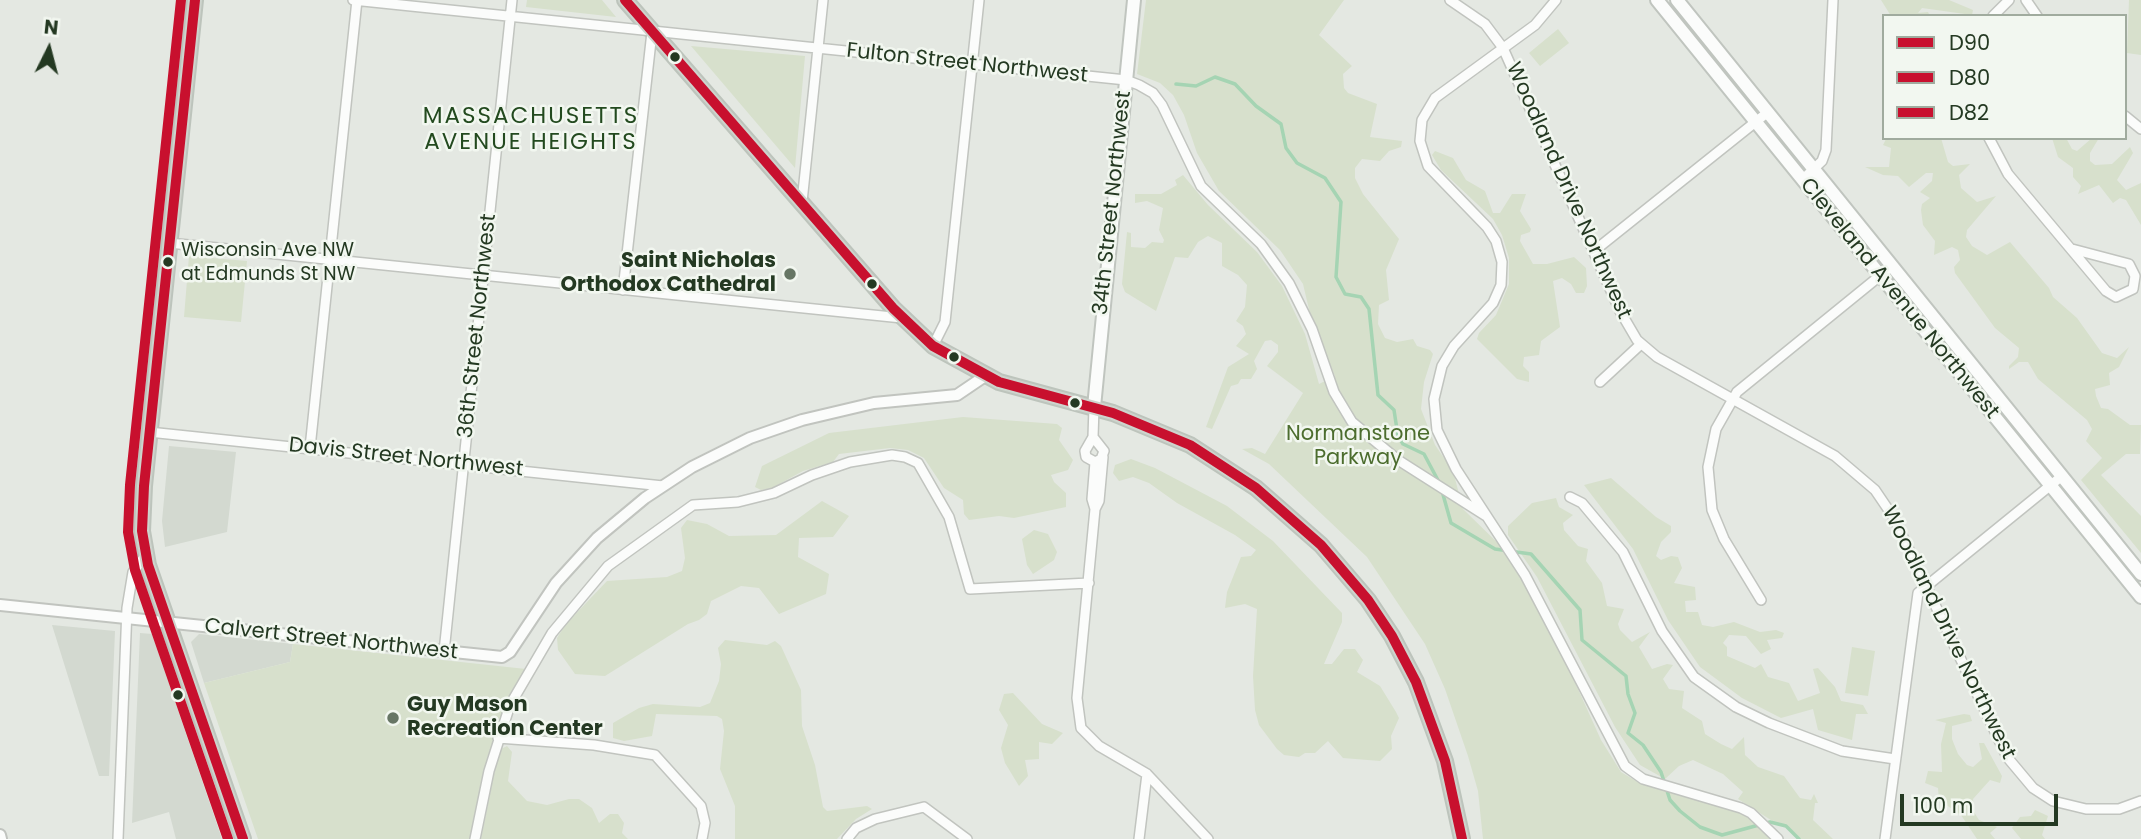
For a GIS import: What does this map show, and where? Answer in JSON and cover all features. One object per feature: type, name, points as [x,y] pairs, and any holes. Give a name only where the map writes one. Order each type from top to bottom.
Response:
[{"type":"main road","points":[[195,0],[142,516],[145,556],[243,839]]},
{"type":"main road","points":[[625,0],[903,318],[933,346],[985,376],[1094,407],[1156,429],[1222,464],[1281,508],[1338,564],[1392,636],[1424,700],[1454,791],[1462,839]]},
{"type":"main road","name":"34th Street Northwest","points":[[1094,407],[1134,0]]},
{"type":"main road","name":"Cleveland Avenue Northwest","points":[[1657,0],[2141,597]]},
{"type":"main road","points":[[1673,20],[1681,5]]},
{"type":"main road","name":"Cleveland Avenue Northwest","points":[[1681,5],[2141,573]]},
{"type":"main road","points":[[1965,380],[1977,371]]},
{"type":"main road","points":[[2115,566],[2127,556]]},
{"type":"street","points":[[310,448],[356,0]]},
{"type":"street","name":"Fulton Street Northwest","points":[[356,0],[1126,80],[1143,87],[1156,96],[1170,118],[1199,184],[1254,237],[1280,268],[1310,324],[1334,392],[1352,422],[1374,442],[1438,488],[1486,516]]},
{"type":"street","name":"36th Street Northwest","points":[[444,652],[512,0]]},
{"type":"street","points":[[802,202],[823,0]]},
{"type":"street","points":[[933,346],[944,323],[979,0]]},
{"type":"street","name":"Woodland Drive Northwest","points":[[1450,0],[1485,24],[1503,48],[1623,318],[1641,344],[1657,357],[1828,451],[1865,479],[1895,518],[2007,757],[2024,780],[2053,801],[2079,808],[2119,809],[2141,802]]},
{"type":"street","points":[[1556,0],[1535,25],[1435,98],[1423,116],[1420,131],[1422,153],[1428,166],[1487,227],[1496,241],[1502,262],[1501,285],[1493,303],[1449,353],[1439,376],[1434,399],[1436,425],[1443,446],[1486,516],[1507,544],[1615,752],[1633,773],[1660,785],[1727,802],[1763,824],[1778,839]]},
{"type":"street","points":[[1802,180],[1822,161],[1826,150],[1833,0]]},
{"type":"street","points":[[1995,14],[2009,0]]},
{"type":"street","points":[[623,290],[652,32]]},
{"type":"street","points":[[1594,251],[1768,112]]},
{"type":"street","points":[[1990,140],[2008,174],[2110,295],[2122,296],[2133,289],[2135,276],[2129,264],[2072,249]]},
{"type":"street","points":[[169,243],[903,318]]},
{"type":"street","points":[[1761,600],[1720,532],[1709,496],[1712,444],[1731,398],[1892,266]]},
{"type":"street","points":[[1600,382],[1641,344]]},
{"type":"street","points":[[663,486],[725,450],[784,425],[852,407],[957,395],[985,376]]},
{"type":"street","points":[[1094,407],[1093,437],[1085,451],[1086,457],[1099,459]]},
{"type":"street","name":"Davis Street Northwest","points":[[149,432],[663,486]]},
{"type":"street","points":[[1093,437],[1104,447],[1099,459],[1099,501],[1095,509],[1077,698],[1081,728],[1099,746],[1147,774],[1208,839]]},
{"type":"street","points":[[475,839],[498,738],[510,705],[535,658],[565,615],[608,566],[693,505],[738,502],[774,494],[812,475],[850,462],[892,455],[918,463],[948,517],[970,589],[1089,583]]},
{"type":"street","points":[[1885,839],[1913,607],[1918,593],[2062,476]]},
{"type":"street","name":"Calvert Street Northwest","points":[[0,605],[495,657],[510,652],[556,583],[597,538],[663,486]]},
{"type":"street","points":[[1570,496],[1583,503],[1623,552],[1662,631],[1694,677],[1737,707],[1769,723],[1848,752],[1895,759]]},
{"type":"street","points":[[118,839],[128,619],[133,572],[145,556]]},
{"type":"street","points":[[498,738],[594,745],[655,755],[701,806],[705,823],[702,839]]},
{"type":"street","points":[[1139,839],[1147,774]]},
{"type":"street","points":[[847,839],[856,828],[874,819],[924,807],[967,839]]},
{"type":"shaded area","points":[[169,446],[236,452],[227,532],[165,547],[162,521]]},
{"type":"shaded area","points":[[52,625],[115,631],[109,776],[99,776]]},
{"type":"shaded area","points":[[140,633],[152,634],[222,839],[176,839],[169,812],[132,823]]},
{"type":"shaded area","points":[[199,634],[293,644],[290,662],[204,683],[191,642]]},
{"type":"green space","points":[[527,0],[602,0],[616,17],[526,7]]},
{"type":"green space","name":"Normanstone Parkway","points":[[1146,0],[1344,0],[1319,35],[1352,66],[1343,74],[1344,88],[1348,93],[1377,104],[1370,137],[1402,141],[1401,147],[1389,151],[1380,161],[1362,159],[1355,168],[1355,178],[1363,194],[1399,239],[1386,270],[1389,300],[1379,305],[1378,324],[1385,338],[1397,342],[1413,339],[1417,346],[1430,350],[1433,354],[1424,382],[1421,409],[1435,445],[1453,471],[1463,509],[1507,552],[1569,669],[1601,740],[1621,772],[1641,784],[1714,800],[1753,817],[1771,839],[1483,839],[1478,791],[1468,756],[1445,689],[1425,644],[1367,557],[1269,464],[1242,449],[1252,448],[1265,454],[1303,393],[1267,366],[1278,352],[1278,345],[1271,340],[1265,341],[1254,361],[1257,369],[1251,379],[1241,379],[1238,384],[1231,386],[1212,429],[1206,427],[1228,367],[1249,354],[1236,346],[1246,334],[1243,326],[1236,321],[1245,307],[1247,285],[1238,275],[1222,266],[1222,243],[1208,236],[1198,242],[1188,258],[1175,257],[1156,311],[1125,292],[1122,284],[1127,232],[1131,233],[1131,247],[1145,248],[1152,242],[1163,243],[1164,240],[1159,230],[1163,208],[1147,201],[1135,203],[1135,194],[1161,194],[1177,185],[1175,180],[1183,175],[1208,205],[1257,252],[1282,286],[1305,334],[1319,384],[1335,376],[1312,322],[1303,284],[1280,250],[1219,191],[1197,153],[1184,115],[1173,95],[1160,83],[1137,74]]},
{"type":"green space","points":[[1881,0],[1949,0],[1973,10],[1972,14],[1965,14],[1922,8],[1918,13],[1929,14],[1890,14]]},
{"type":"green space","points":[[2129,0],[2141,0],[2141,55],[2127,53]]},
{"type":"green space","points":[[1558,29],[1569,43],[1540,66],[1529,53]]},
{"type":"green space","points":[[691,46],[805,56],[795,168]]},
{"type":"green space","points":[[1886,140],[1942,140],[1948,162],[1953,166],[1970,164],[1959,175],[1961,188],[1977,202],[1996,196],[1967,230],[1966,237],[1972,246],[1987,255],[2010,242],[2049,288],[2053,297],[2077,318],[2102,353],[2117,358],[2129,347],[2119,367],[2109,373],[2110,385],[2095,389],[2101,408],[2108,409],[2130,425],[2141,425],[2140,454],[2126,454],[2101,475],[2141,516],[2141,553],[2081,480],[2102,458],[2086,441],[2092,429],[2087,420],[2038,379],[2028,362],[2019,362],[2009,369],[2018,357],[2019,348],[1995,328],[1955,273],[1954,267],[1960,260],[1958,250],[1952,247],[1934,255],[1935,241],[1923,225],[1921,210],[1922,204],[1930,198],[1920,192],[1932,181],[1933,173],[1926,173],[1909,187],[1898,176],[1883,175],[1865,167],[1889,167],[1891,148],[1883,145]]},
{"type":"green space","points":[[2053,140],[2067,140],[2072,149],[2077,151],[2090,140],[2098,140],[2090,153],[2090,161],[2095,165],[2112,164],[2130,147],[2133,153],[2117,180],[2126,190],[2141,183],[2141,225],[2126,200],[2120,198],[2113,203],[2099,185],[2078,194],[2081,186],[2073,177],[2073,168],[2058,157]]},
{"type":"green space","points":[[1435,151],[1453,158],[1466,180],[1485,191],[1493,213],[1500,213],[1512,194],[1526,194],[1520,211],[1531,229],[1521,235],[1520,241],[1533,264],[1547,264],[1574,257],[1586,268],[1587,286],[1584,293],[1576,293],[1571,284],[1562,278],[1553,281],[1560,327],[1541,341],[1539,355],[1524,357],[1523,366],[1529,372],[1529,382],[1517,379],[1477,339],[1479,333],[1496,315],[1509,284],[1509,258],[1502,235],[1493,219],[1441,170],[1432,155]]},
{"type":"green space","points":[[189,256],[247,261],[241,322],[184,317]]},
{"type":"green space","points":[[963,417],[1057,424],[1062,428],[1059,440],[1073,460],[1068,470],[1051,475],[1054,482],[1066,493],[1066,507],[1014,518],[999,516],[969,520],[964,514],[963,500],[944,488],[924,458],[908,450],[890,448],[839,454],[833,462],[803,471],[772,488],[761,490],[755,487],[762,466],[829,433]]},
{"type":"green space","points":[[1131,459],[1155,468],[1227,506],[1273,541],[1342,613],[1342,622],[1324,664],[1332,664],[1344,649],[1355,649],[1363,660],[1357,672],[1380,686],[1396,712],[1399,718],[1391,736],[1392,749],[1380,761],[1343,758],[1328,741],[1315,753],[1305,753],[1299,757],[1284,755],[1277,749],[1259,725],[1255,710],[1253,676],[1257,609],[1245,604],[1225,608],[1227,592],[1241,557],[1251,556],[1256,550],[1149,483],[1133,477],[1119,481],[1113,473],[1115,465]]},
{"type":"green space","points":[[1611,478],[1656,517],[1671,526],[1671,532],[1661,542],[1656,556],[1661,560],[1671,556],[1678,557],[1682,568],[1674,583],[1695,587],[1696,600],[1685,601],[1686,612],[1698,612],[1702,625],[1713,627],[1734,622],[1760,632],[1776,630],[1784,633],[1782,638],[1767,640],[1771,649],[1761,654],[1746,636],[1729,635],[1723,643],[1727,647],[1727,656],[1755,668],[1761,664],[1768,677],[1789,683],[1798,701],[1820,693],[1813,669],[1818,668],[1835,687],[1841,701],[1863,705],[1868,714],[1856,714],[1852,740],[1818,730],[1813,709],[1781,718],[1742,698],[1700,667],[1668,620],[1633,549],[1584,485]]},
{"type":"green space","points":[[1556,498],[1559,507],[1573,515],[1563,523],[1564,530],[1578,546],[1588,549],[1586,561],[1602,583],[1607,606],[1624,609],[1618,624],[1620,630],[1632,642],[1650,632],[1639,647],[1652,669],[1667,664],[1673,665],[1663,679],[1669,689],[1684,691],[1682,708],[1702,721],[1705,734],[1721,744],[1732,749],[1744,737],[1745,755],[1758,767],[1784,776],[1800,798],[1811,800],[1814,794],[1818,803],[1815,803],[1813,820],[1833,839],[1801,839],[1786,825],[1774,822],[1738,799],[1743,792],[1723,774],[1693,760],[1679,766],[1665,779],[1640,765],[1615,727],[1537,577],[1508,535],[1508,526],[1532,503]]},
{"type":"green space","points":[[822,501],[849,516],[833,537],[799,538],[798,557],[829,574],[826,594],[779,614],[759,588],[741,586],[711,601],[707,614],[699,620],[688,624],[605,676],[575,674],[558,650],[557,638],[566,624],[607,581],[667,577],[682,571],[685,558],[681,528],[687,520],[707,524],[729,536],[776,535]]},
{"type":"green space","points":[[1034,530],[1048,534],[1057,552],[1054,560],[1033,574],[1027,565],[1022,539]]},
{"type":"green space","points":[[725,640],[767,645],[775,641],[781,646],[801,690],[802,726],[815,765],[823,807],[827,811],[867,806],[872,809],[856,819],[837,839],[735,839],[735,806],[720,769],[724,731],[722,719],[717,716],[656,714],[652,736],[624,741],[613,738],[613,723],[639,708],[653,704],[700,707],[710,703],[719,681],[721,664],[718,648]]},
{"type":"green space","name":"Guy Mason Recreation Center","points":[[293,644],[526,669],[508,701],[487,758],[471,839],[258,839],[204,683],[290,662]]},
{"type":"green space","points":[[1852,647],[1875,651],[1868,696],[1845,693]]},
{"type":"green space","points":[[1013,693],[1042,724],[1063,733],[1052,744],[1039,742],[1039,759],[1025,760],[1028,776],[1019,786],[1005,763],[1001,748],[1008,725],[999,710],[1004,694]]},
{"type":"green space","points":[[1970,715],[1972,721],[1952,726],[1952,739],[1958,754],[1967,765],[1973,767],[1982,759],[1979,743],[1984,743],[2002,776],[2000,783],[1990,780],[1973,799],[1974,812],[1979,820],[1997,827],[1990,833],[1995,839],[1977,839],[1961,815],[1939,800],[1938,788],[1925,783],[1928,771],[1942,772],[1941,744],[1946,723],[1935,720]]},
{"type":"green space","points":[[507,746],[512,752],[508,781],[527,801],[547,805],[579,799],[592,808],[599,823],[610,814],[618,814],[624,823],[622,833],[628,839],[481,839],[495,769],[501,749]]},
{"type":"green space","points":[[2035,810],[2048,816],[2042,835],[2045,839],[2021,839],[2012,828],[2020,817],[2031,816]]},
{"type":"waterway","points":[[1176,84],[1196,86],[1215,77],[1235,84],[1256,106],[1281,124],[1286,148],[1297,163],[1325,178],[1341,202],[1336,277],[1345,294],[1361,297],[1369,309],[1378,395],[1394,410],[1398,436],[1403,444],[1424,454],[1440,484]]},
{"type":"waterway","points":[[1442,491],[1451,523],[1495,549],[1531,554],[1580,610],[1582,640],[1626,676],[1628,694],[1635,713],[1628,733],[1643,745],[1661,772],[1670,800],[1680,811],[1700,827],[1722,835],[1770,822],[1786,826],[1799,839]]},
{"type":"transit line","name":"D82","points":[[181,0],[130,485],[128,532],[135,570],[228,839]]},
{"type":"transit line","name":"D80","points":[[195,0],[144,486],[142,531],[148,565],[243,839]]},
{"type":"transit line","name":"D90","points":[[625,0],[893,308],[933,346],[999,382],[1113,413],[1190,445],[1256,488],[1321,545],[1368,600],[1392,636],[1416,682],[1445,761],[1462,839]]},
{"type":"place","name":"Wisconsin Ave NW at Edmunds St NW","points":[[168,262]]},
{"type":"place","name":"Saint Nicholas Orthodox Cathedral","points":[[790,274]]},
{"type":"place","name":"Guy Mason Recreation Center","points":[[393,718]]},
{"type":"district","name":"MASSACHUSETTS AVENUE HEIGHTS","points":[[531,130]]}]
